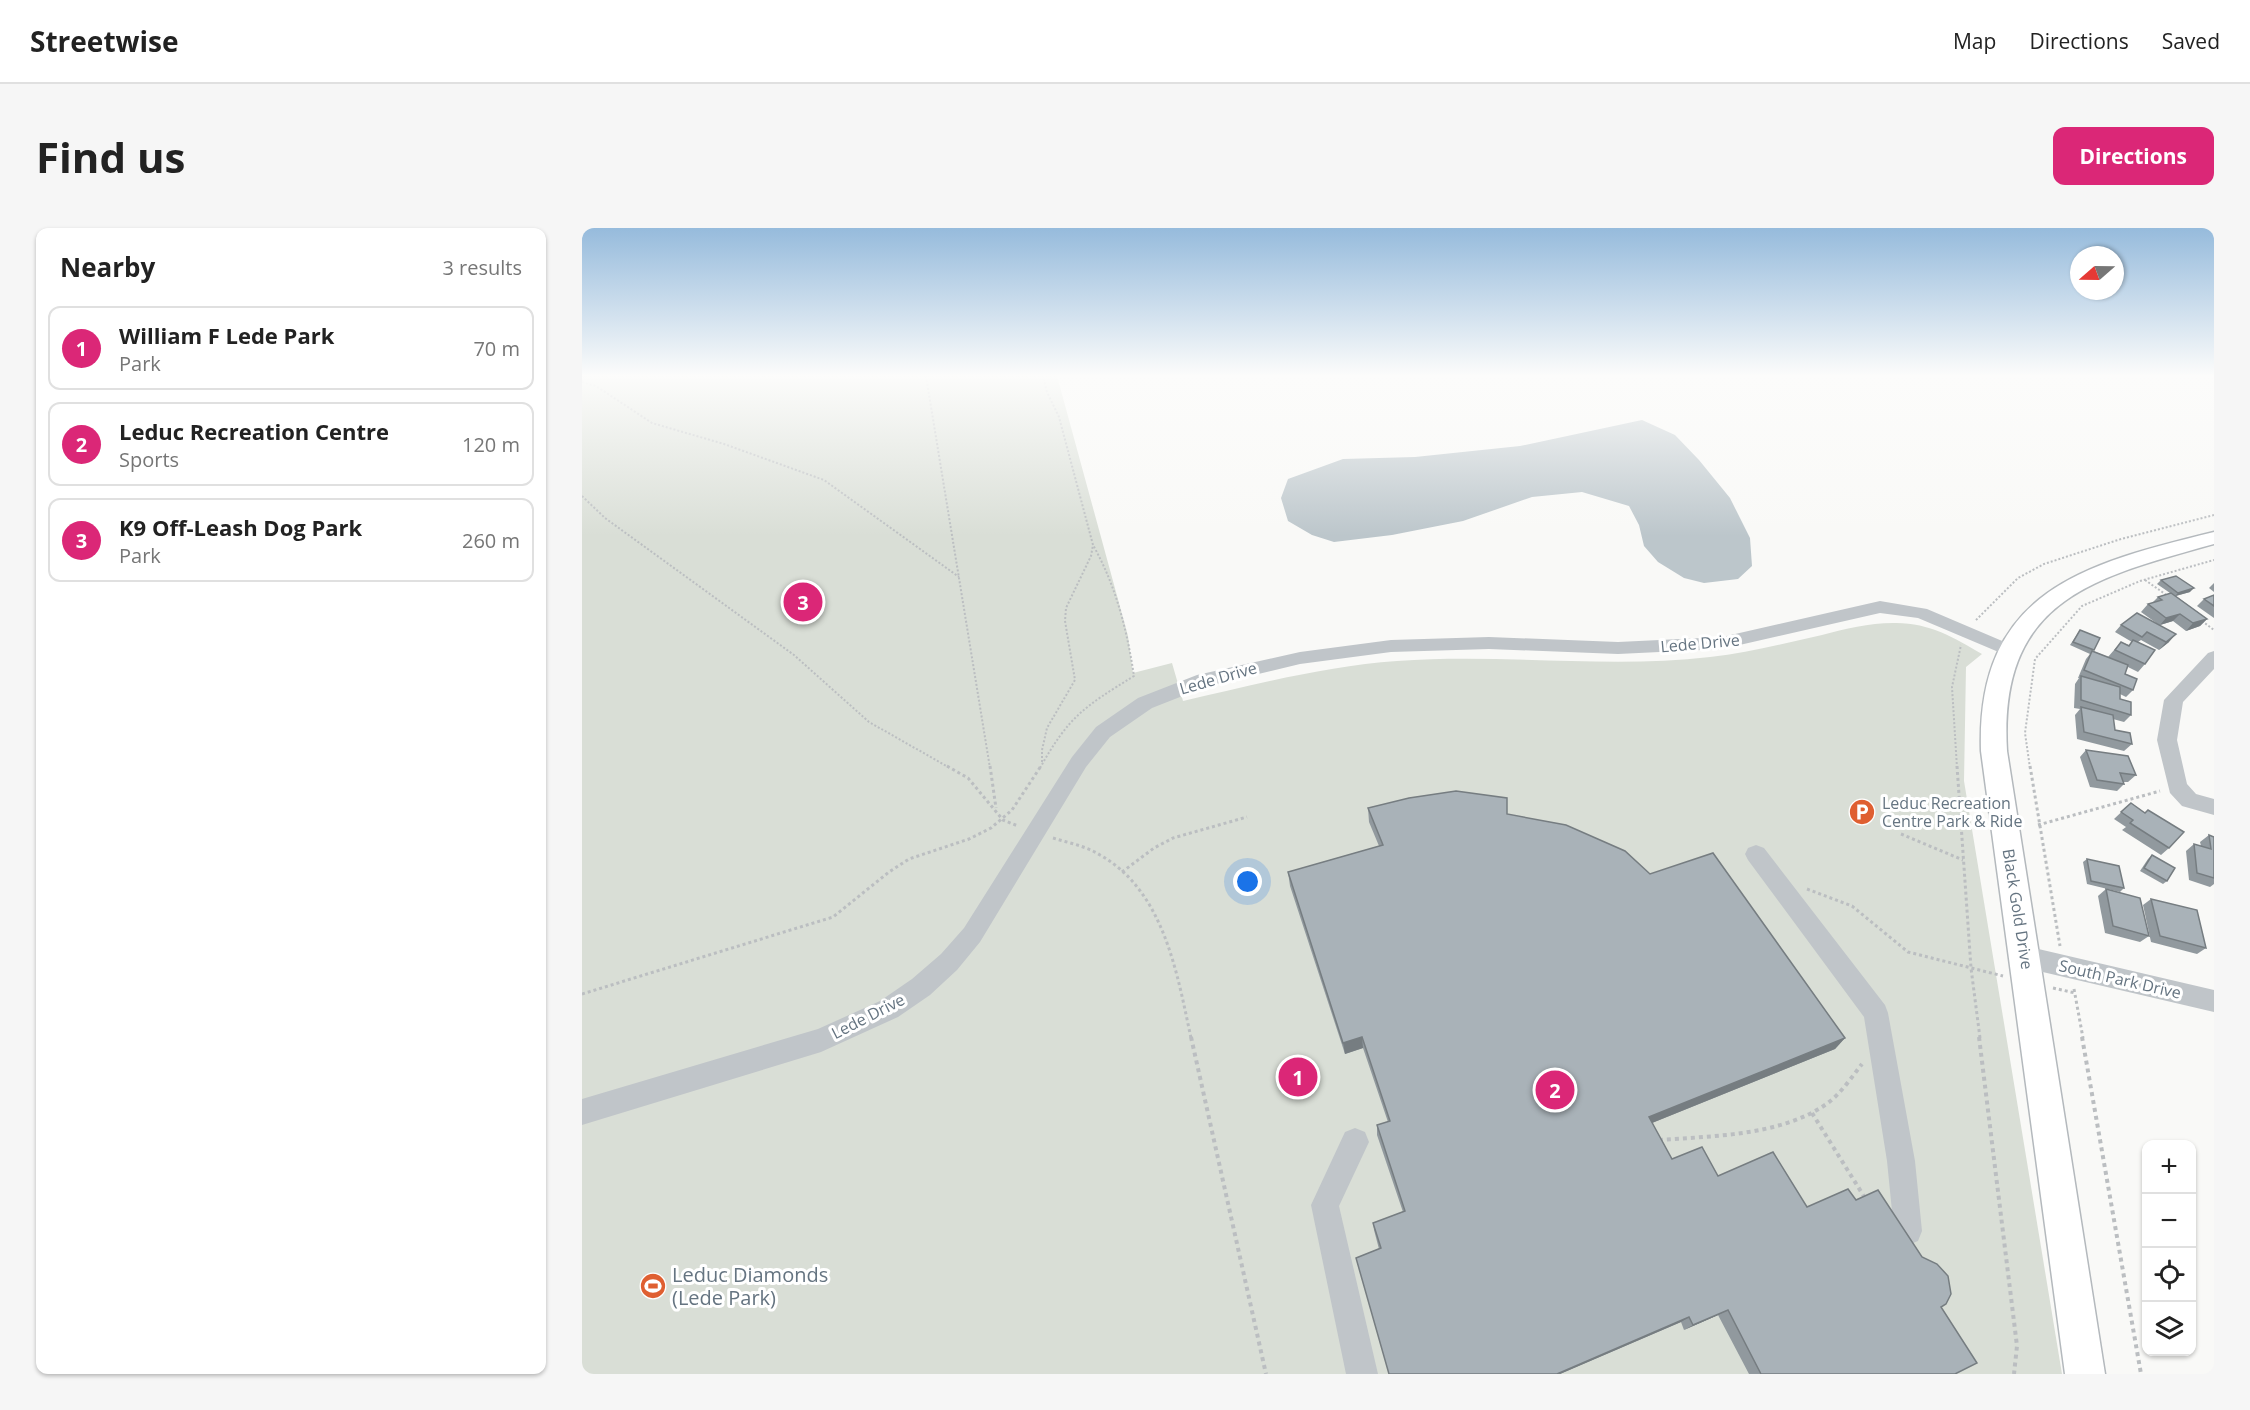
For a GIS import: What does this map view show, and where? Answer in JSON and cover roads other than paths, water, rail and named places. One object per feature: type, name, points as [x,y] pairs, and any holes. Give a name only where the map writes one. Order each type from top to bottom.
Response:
[{"type":"main road","name":"Black Gold Drive","points":[[2085,1374],[1992,735],[1994,707],[2008,650],[2043,606],[2071,586],[2103,570],[2214,538]]},
{"type":"street","name":"Lede Drive","points":[[582,1112],[821,1040],[890,1009],[950,962],[972,935],[1090,746],[1103,732],[1122,716],[1160,695],[1204,680],[1300,658],[1360,649],[1422,644],[1530,643],[1618,648],[1713,644],[1760,636],[1880,607],[1921,613],[2008,650]]},
{"type":"street","points":[[2212,806],[2189,800],[2176,787],[2167,740],[2174,700],[2214,657]]},
{"type":"street","points":[[1756,854],[1876,1012],[1901,1161],[1908,1231]]},
{"type":"street","name":"South Park Drive","points":[[2026,957],[2214,1001]]},
{"type":"street","points":[[1355,1142],[1325,1205],[1362,1374]]},
{"type":"place","name":"K9 Off-Leash Dog Park","points":[[803,602]]},
{"type":"place","name":"Leduc Recreation Centre Park & Ride","points":[[1862,812]]},
{"type":"place","name":"William F Lede Park","points":[[1298,1077]]},
{"type":"place","name":"Leduc Recreation Centre","points":[[1555,1090]]},
{"type":"place","name":"Leduc Diamonds (Lede Park)","points":[[653,1286]]}]
